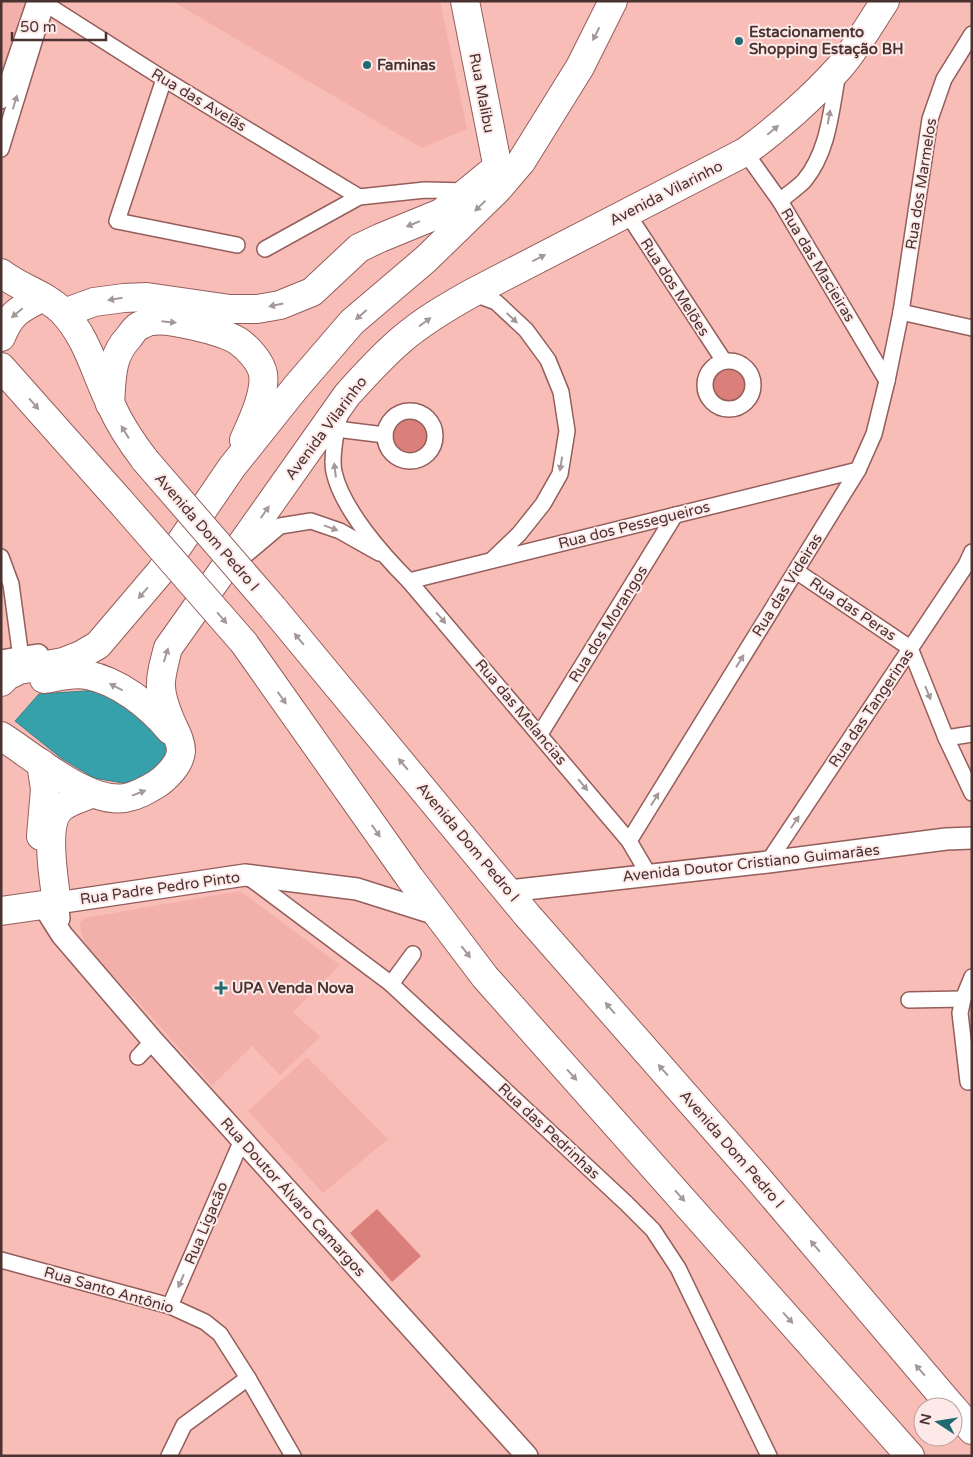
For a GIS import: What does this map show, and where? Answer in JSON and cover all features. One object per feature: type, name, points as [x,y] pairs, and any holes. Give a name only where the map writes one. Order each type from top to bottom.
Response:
[{"type":"highway","name":"Rua Malibu","points":[[465,1],[499,176]]},
{"type":"highway","points":[[7,663],[6,676],[19,670],[63,662],[81,655],[98,645],[161,571],[232,467],[296,387],[352,322],[426,259],[499,176],[546,103],[565,89],[580,67],[613,1]]},
{"type":"highway","name":"Avenida Vilarinho","points":[[1,736],[64,778],[92,794],[108,798],[125,798],[144,792],[161,781],[177,764],[181,751],[179,741],[161,696],[160,677],[168,648],[347,395],[374,365],[402,339],[439,312],[488,292],[627,212],[745,152],[784,121],[839,68],[859,42],[884,1]]},
{"type":"highway","points":[[64,313],[94,302],[147,297],[230,310],[257,309],[280,305],[312,292],[359,248],[441,213],[470,191],[499,176]]},
{"type":"highway","name":"Avenida Dom Pedro I","points":[[1,273],[11,281],[43,297],[64,313],[83,339],[110,404],[124,432],[145,460],[520,896],[943,1397]]},
{"type":"highway","points":[[1,337],[7,323],[18,311],[43,297]]},
{"type":"highway","points":[[110,404],[112,368],[120,347],[138,326],[153,321],[171,321],[217,333],[238,341],[260,365],[263,376],[254,418],[232,467]]},
{"type":"highway","points":[[1,367],[244,643],[410,878],[485,977],[898,1450]]},
{"type":"highway","points":[[1,686],[68,675],[86,675],[113,685],[134,696],[154,711],[179,741]]},
{"type":"highway","name":"Rua Doutor Álvaro Camargos","points":[[41,763],[45,789],[40,849],[50,904]]},
{"type":"highway","name":"Rua Doutor Álvaro Camargos","points":[[50,904],[53,822],[62,807],[92,794]]},
{"type":"highway","name":"Rua Padre Pedro Pinto","points":[[4,906],[50,904]]},
{"type":"highway","name":"Avenida Dom Pedro I","points":[[963,1420],[972,1430]]},
{"type":"main road","name":"Avenida Doutor Cristiano Guimarães","points":[[520,896],[649,875],[946,839],[972,838]]},
{"type":"main road","name":"Rua Padre Pedro Pinto","points":[[50,904],[246,875],[357,889],[436,914]]},
{"type":"main road","name":"Rua Padre Pedro Pinto","points":[[378,895],[401,890],[410,878]]},
{"type":"main road","name":"Rua Doutor Álvaro Camargos","points":[[50,904],[62,935],[153,1042],[527,1456]]},
{"type":"street","points":[[1,101],[42,2]]},
{"type":"street","points":[[1,149],[38,29],[42,2]]},
{"type":"street","name":"Rua das Avelãs","points":[[42,2],[359,198]]},
{"type":"street","name":"Rua dos Marmelos","points":[[901,312],[930,119],[944,79],[972,34]]},
{"type":"street","points":[[780,201],[803,182],[814,168],[824,148],[839,68]]},
{"type":"street","points":[[164,79],[117,221],[237,245]]},
{"type":"street","name":"Rua das Macieiras","points":[[745,152],[780,201],[887,381]]},
{"type":"street","points":[[265,248],[359,198],[425,190],[470,191]]},
{"type":"street","name":"Rua dos Melões","points":[[627,212],[724,361]]},
{"type":"street","points":[[488,292],[526,330],[548,360],[561,392],[567,431],[560,474],[543,504],[519,534],[493,559]]},
{"type":"street","points":[[901,312],[972,328]]},
{"type":"street","name":"Rua das Videiras","points":[[629,841],[858,470],[874,434],[901,312]]},
{"type":"street","name":"Rua das Melancias","points":[[347,395],[336,429],[333,471],[342,498],[385,557],[409,581],[629,841],[649,875]]},
{"type":"street","points":[[336,429],[385,435]]},
{"type":"street","name":"Rua dos Pessegueiros","points":[[409,581],[858,470]]},
{"type":"street","name":"Rua dos Morangos","points":[[540,734],[675,515]]},
{"type":"street","name":"Rua das Melancias","points":[[216,581],[280,526],[311,521],[340,531],[385,557]]},
{"type":"street","points":[[1,557],[11,584],[7,663]]},
{"type":"street","name":"Rua das Tangerinas","points":[[768,862],[970,561]]},
{"type":"street","name":"Rua das Peras","points":[[796,571],[910,648]]},
{"type":"street","points":[[910,648],[946,738],[972,793]]},
{"type":"street","points":[[946,738],[972,734]]},
{"type":"street","name":"Rua das Pedrinhas","points":[[246,875],[392,984],[653,1230],[678,1268],[769,1456]]},
{"type":"street","points":[[392,984],[414,954]]},
{"type":"street","points":[[968,1082],[960,1014],[963,999],[972,977]]},
{"type":"street","points":[[909,1000],[963,999]]},
{"type":"street","points":[[138,1057],[153,1042]]},
{"type":"street","name":"Rua Ligacão","points":[[170,1306],[242,1140]]},
{"type":"street","name":"Rua Santo Antônio","points":[[1,1260],[170,1306],[204,1322],[220,1334],[293,1456]]},
{"type":"street","points":[[169,1456],[184,1425],[248,1378]]},
{"type":"shaded area","points":[[1,1],[30,1],[1,89]]},
{"type":"shaded area","name":"Faminas","points":[[172,1],[440,1],[467,129],[422,148]]},
{"type":"shaded area","points":[[731,366],[738,367],[744,372],[749,378],[749,392],[744,398],[738,403],[731,404],[724,403],[718,398],[713,392],[712,385],[713,378],[718,372],[724,367]]},
{"type":"shaded area","points":[[410,417],[417,418],[423,423],[428,429],[428,443],[423,449],[417,454],[410,455],[403,454],[397,449],[392,443],[391,436],[392,429],[397,423],[403,418]]},
{"type":"shaded area","name":"UPA Venda Nova","points":[[240,891],[340,965],[293,1012],[320,1037],[280,1075],[252,1046],[212,1086],[151,1016],[92,953],[84,941],[79,923],[85,918]]},
{"type":"shaded area","points":[[307,1057],[388,1139],[323,1193],[248,1111]]},
{"type":"shaded area","points":[[377,1209],[421,1256],[392,1282],[350,1233]]},
{"type":"water","points":[[100,690],[158,725],[170,756],[149,777],[123,783],[94,778],[61,758],[15,721],[39,694]]},
{"type":"place","name":"Estacionamento Shopping Estação BH","points":[[739,41]]},
{"type":"place","name":"Faminas","points":[[367,65]]},
{"type":"place","name":"UPA Venda Nova","points":[[221,988]]}]
